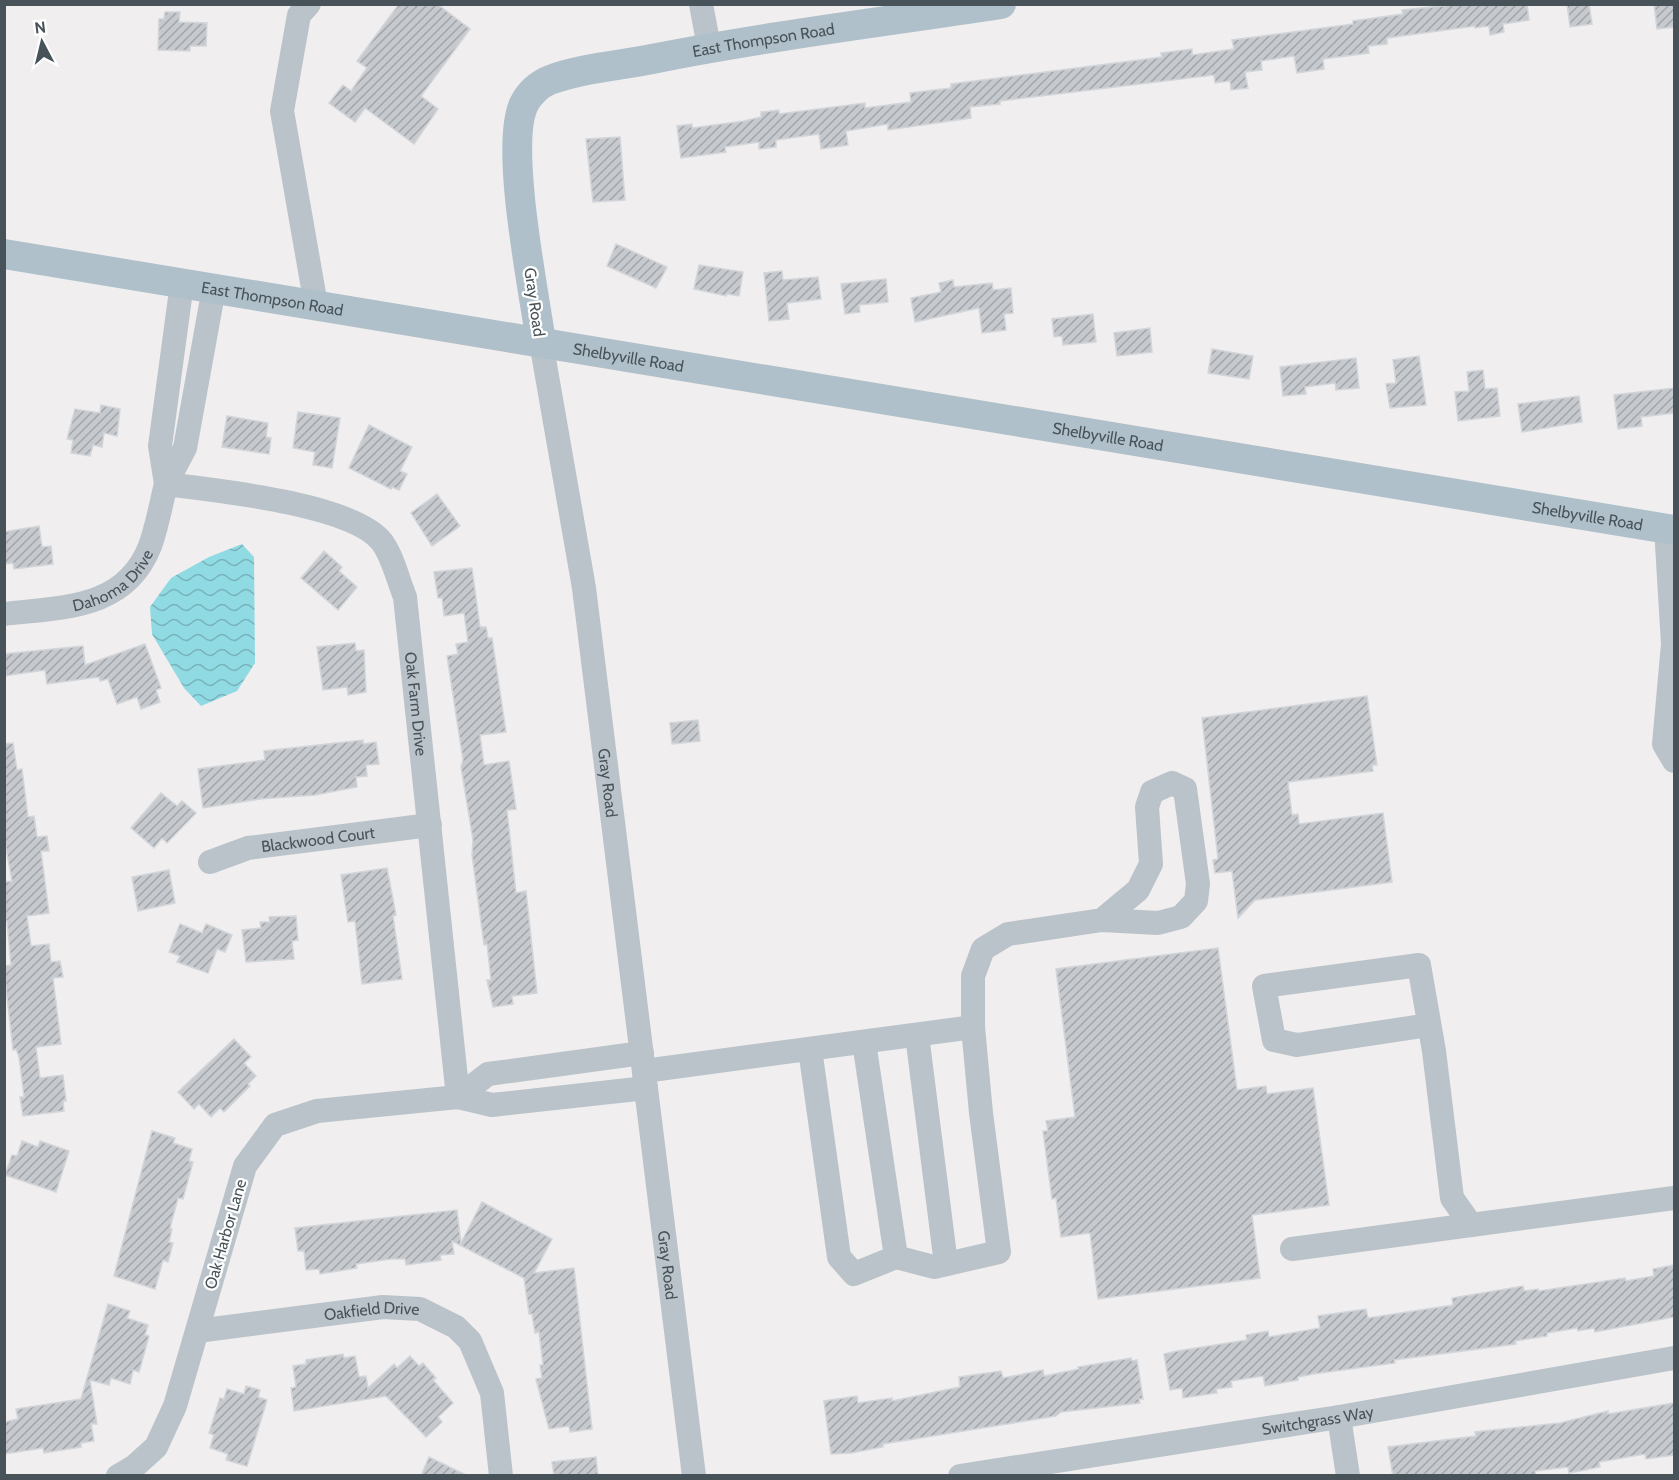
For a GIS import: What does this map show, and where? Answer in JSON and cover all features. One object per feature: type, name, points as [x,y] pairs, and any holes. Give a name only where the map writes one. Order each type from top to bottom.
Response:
[{"type":"main road","name":"East Thompson Road","points":[[531,94],[547,81],[573,73],[709,47],[1001,4]]},
{"type":"main road","name":"Gray Road","points":[[531,94],[519,121],[517,139],[522,212],[541,342]]},
{"type":"main road","name":"East Thompson Road","points":[[4,254],[541,342]]},
{"type":"main road","name":"Shelbyville Road","points":[[541,342],[1670,529]]},
{"type":"street","points":[[309,4],[299,15],[282,111],[316,305]]},
{"type":"street","points":[[701,4],[709,47]]},
{"type":"street","name":"Dahoma Drive","points":[[166,484],[160,446],[182,283]]},
{"type":"street","name":"Dahoma Drive","points":[[4,614],[75,605],[109,595],[126,583],[137,571],[150,546],[166,484],[185,448],[214,288]]},
{"type":"street","name":"Gray Road","points":[[541,342],[584,588],[694,1476]]},
{"type":"street","name":"Oak Farm Drive","points":[[166,484],[261,497],[332,514],[360,526],[381,540],[405,597],[458,1097]]},
{"type":"street","points":[[1670,529],[1674,644],[1664,744],[1674,761]]},
{"type":"street","points":[[810,1049],[839,1257],[854,1274],[896,1257],[940,1265],[999,1252],[973,1027],[973,976],[983,949],[1008,934],[1102,920],[1158,923],[1181,917],[1196,901],[1198,884],[1185,789],[1172,783],[1152,792],[1147,807],[1151,864],[1138,890],[1102,920]]},
{"type":"street","name":"Blackwood Court","points":[[210,862],[248,848],[429,825]]},
{"type":"street","points":[[1429,1025],[1297,1045],[1274,1040],[1264,986],[1419,965],[1429,1025],[1452,1198],[1471,1225]]},
{"type":"street","points":[[458,1097],[488,1074],[644,1071],[973,1027]]},
{"type":"street","points":[[917,1035],[940,1265]]},
{"type":"street","points":[[864,1042],[896,1257]]},
{"type":"street","name":"Oak Harbor Lane","points":[[118,1476],[135,1466],[156,1447],[175,1406],[245,1166],[275,1125],[317,1111],[458,1097],[492,1105],[644,1071]]},
{"type":"street","points":[[1292,1249],[1674,1198]]},
{"type":"street","name":"Oakfield Drive","points":[[197,1331],[382,1307],[420,1309],[456,1327],[470,1341],[492,1393],[501,1476]]},
{"type":"street","name":"Switchgrass Way","points":[[960,1476],[1339,1417],[1674,1358]]},
{"type":"street","points":[[1339,1417],[1348,1476]]},
{"type":"water","points":[[242,544],[254,557],[255,663],[237,691],[201,706],[184,688],[152,634],[150,607],[171,578],[209,557]]},
{"type":"building","points":[[399,4],[437,4],[470,29],[421,96],[438,109],[414,144],[365,108],[355,122],[329,103],[343,85],[351,91],[367,68],[357,61]]},
{"type":"building","points":[[1464,4],[1527,4],[1529,20],[1503,24],[1504,32],[1490,35],[1489,26],[1475,28],[1475,26],[1387,38],[1387,44],[1368,46],[1369,53],[1323,59],[1324,69],[1297,73],[1294,56],[1261,61],[1262,70],[1245,72],[1248,88],[1231,90],[1230,81],[1215,83],[1214,75],[1000,101],[1000,104],[970,107],[971,118],[888,130],[888,124],[846,131],[848,145],[821,149],[819,134],[776,140],[776,147],[759,149],[759,142],[725,147],[726,152],[681,158],[677,126],[692,124],[692,128],[744,121],[761,117],[761,112],[779,110],[779,114],[865,103],[865,108],[911,102],[910,93],[951,88],[951,84],[1162,57],[1161,53],[1192,49],[1192,55],[1234,49],[1232,40],[1353,24],[1353,21],[1403,14],[1402,10]]},
{"type":"building","points":[[1567,4],[1589,4],[1592,24],[1570,27]]},
{"type":"building","points":[[1654,4],[1674,4],[1674,27],[1657,29]]},
{"type":"building","points":[[165,12],[180,12],[179,22],[207,23],[206,46],[190,46],[190,51],[158,50],[159,19],[164,19]]},
{"type":"building","points":[[620,137],[625,200],[593,202],[586,139]]},
{"type":"building","points":[[616,244],[667,267],[656,288],[607,266]]},
{"type":"building","points":[[699,265],[743,272],[739,296],[727,294],[726,296],[694,289]]},
{"type":"building","points":[[782,271],[783,280],[818,277],[821,299],[787,303],[789,319],[769,321],[764,273]]},
{"type":"building","points":[[886,279],[888,302],[859,305],[860,312],[845,314],[841,284]]},
{"type":"building","points":[[953,280],[954,287],[992,283],[993,290],[1011,288],[1013,313],[1004,314],[1006,330],[982,333],[979,308],[915,322],[911,298],[941,292],[939,283]]},
{"type":"building","points":[[1093,314],[1096,342],[1063,345],[1062,336],[1054,337],[1052,319]]},
{"type":"building","points":[[1150,328],[1152,352],[1117,356],[1114,333]]},
{"type":"building","points":[[1212,349],[1253,356],[1249,379],[1208,373]]},
{"type":"building","points":[[1419,356],[1426,405],[1390,408],[1386,384],[1396,383],[1393,360]]},
{"type":"building","points":[[1356,358],[1359,388],[1336,390],[1335,383],[1305,387],[1306,394],[1283,396],[1280,367]]},
{"type":"building","points":[[1483,370],[1485,389],[1497,388],[1500,416],[1458,421],[1455,392],[1469,391],[1467,372]]},
{"type":"building","points":[[1674,388],[1674,413],[1641,417],[1642,426],[1618,429],[1614,395]]},
{"type":"building","points":[[1579,396],[1582,422],[1522,432],[1518,404]]},
{"type":"building","points":[[101,405],[120,409],[117,436],[104,433],[102,447],[93,445],[90,456],[71,453],[73,440],[67,439],[75,409],[100,413]]},
{"type":"building","points":[[298,412],[340,418],[332,468],[313,465],[315,452],[293,448]]},
{"type":"building","points":[[227,416],[268,423],[266,437],[271,438],[269,454],[222,447]]},
{"type":"building","points":[[369,425],[412,447],[400,471],[407,474],[399,490],[392,487],[391,489],[349,468]]},
{"type":"building","points":[[437,494],[460,526],[432,546],[411,513]]},
{"type":"building","points":[[39,526],[42,547],[51,546],[53,564],[14,569],[13,563],[4,564],[4,532]]},
{"type":"building","points":[[324,551],[342,567],[339,571],[357,587],[338,610],[301,578]]},
{"type":"building","points":[[472,568],[480,627],[486,627],[488,638],[492,638],[506,732],[480,735],[484,765],[509,761],[516,809],[507,810],[516,893],[526,891],[537,993],[512,996],[513,1004],[493,1007],[487,980],[491,980],[487,944],[484,945],[472,855],[473,840],[461,767],[463,760],[447,656],[458,654],[456,644],[468,642],[464,613],[444,616],[442,598],[438,598],[434,572]]},
{"type":"building","points":[[355,643],[356,651],[364,650],[366,692],[348,695],[347,687],[323,690],[317,647]]},
{"type":"building","points":[[145,644],[161,688],[156,690],[160,702],[141,709],[137,697],[117,704],[108,679],[100,681],[99,677],[47,684],[45,670],[4,676],[4,654],[83,646],[85,665]]},
{"type":"building","points":[[1367,696],[1377,765],[1372,765],[1373,771],[1288,782],[1292,815],[1298,814],[1299,824],[1383,813],[1392,882],[1255,900],[1238,918],[1232,871],[1215,873],[1213,860],[1218,859],[1202,718]]},
{"type":"building","points":[[698,720],[700,741],[672,744],[670,723]]},
{"type":"building","points":[[363,740],[363,744],[376,742],[379,764],[366,765],[367,776],[356,777],[357,787],[315,795],[260,799],[203,808],[198,769],[265,760],[264,751]]},
{"type":"building","points":[[13,743],[17,770],[22,769],[28,817],[34,816],[37,837],[47,836],[49,851],[41,851],[49,913],[27,916],[31,946],[49,944],[51,962],[60,961],[63,977],[53,978],[61,1044],[36,1047],[40,1078],[63,1075],[66,1101],[63,1101],[64,1111],[23,1116],[20,1097],[24,1097],[19,1057],[16,1049],[13,1050],[4,969],[4,966],[11,965],[7,921],[4,922],[4,882],[12,881],[4,837],[4,744]]},
{"type":"building","points":[[161,793],[177,806],[182,801],[196,813],[167,843],[162,838],[154,848],[131,828]]},
{"type":"building","points":[[387,868],[396,915],[393,916],[402,979],[362,984],[355,921],[348,922],[341,875]]},
{"type":"building","points":[[169,870],[175,903],[138,911],[132,877]]},
{"type":"building","points":[[296,916],[298,940],[292,941],[294,959],[246,962],[242,930],[261,928],[260,922],[270,922],[269,917]]},
{"type":"building","points":[[180,924],[202,933],[206,924],[232,935],[225,952],[217,949],[208,973],[177,962],[180,956],[169,952]]},
{"type":"building","points":[[1218,948],[1237,1090],[1266,1086],[1267,1094],[1313,1088],[1329,1205],[1252,1215],[1260,1278],[1098,1299],[1090,1233],[1061,1237],[1056,1198],[1052,1199],[1043,1131],[1048,1131],[1046,1121],[1075,1117],[1056,969]]},
{"type":"building","points":[[234,1039],[251,1057],[244,1063],[256,1076],[248,1084],[250,1086],[224,1112],[220,1108],[211,1117],[199,1104],[194,1109],[178,1092]]},
{"type":"building","points":[[152,1131],[175,1138],[173,1143],[192,1149],[189,1161],[193,1162],[183,1199],[178,1198],[170,1228],[172,1229],[169,1242],[173,1243],[168,1262],[163,1260],[155,1289],[114,1276]]},
{"type":"building","points":[[22,1141],[38,1147],[40,1141],[69,1151],[56,1192],[5,1175],[12,1155],[17,1156]]},
{"type":"building","points":[[482,1202],[552,1239],[534,1273],[574,1268],[592,1429],[570,1432],[569,1426],[549,1429],[536,1379],[542,1378],[540,1365],[543,1365],[539,1332],[535,1333],[532,1314],[529,1314],[524,1278],[452,1241],[454,1254],[440,1255],[441,1260],[406,1265],[405,1259],[391,1259],[356,1264],[357,1268],[320,1274],[319,1269],[306,1270],[304,1251],[298,1251],[295,1228],[457,1210],[461,1243]]},
{"type":"building","points":[[1674,1265],[1674,1317],[1595,1332],[1594,1328],[1578,1331],[1577,1328],[1547,1333],[1547,1336],[1515,1341],[1516,1344],[1394,1360],[1395,1363],[1313,1374],[1298,1377],[1298,1380],[1265,1386],[1263,1376],[1231,1381],[1232,1387],[1216,1389],[1217,1393],[1183,1398],[1182,1388],[1170,1390],[1164,1354],[1247,1340],[1246,1335],[1268,1331],[1269,1337],[1320,1328],[1318,1316],[1366,1309],[1368,1318],[1453,1305],[1452,1298],[1523,1286],[1524,1291],[1538,1289],[1539,1291],[1625,1278],[1626,1281],[1654,1276],[1653,1269]]},
{"type":"building","points":[[108,1304],[130,1311],[127,1318],[148,1325],[145,1335],[149,1336],[139,1372],[133,1370],[130,1384],[111,1378],[109,1385],[90,1380],[97,1424],[91,1424],[94,1441],[81,1443],[81,1447],[44,1453],[43,1448],[4,1454],[4,1422],[18,1419],[16,1409],[81,1399]]},
{"type":"building","points":[[343,1354],[344,1358],[355,1356],[359,1377],[366,1376],[368,1388],[394,1364],[397,1368],[410,1356],[419,1366],[423,1363],[436,1378],[433,1380],[453,1403],[438,1417],[442,1422],[426,1437],[386,1396],[294,1411],[291,1388],[296,1387],[293,1366],[306,1364],[306,1360]]},
{"type":"building","points":[[1131,1358],[1132,1361],[1137,1360],[1143,1399],[1139,1399],[1140,1403],[1061,1412],[1056,1416],[883,1444],[883,1447],[851,1453],[831,1454],[824,1401],[857,1396],[858,1403],[892,1398],[892,1401],[960,1387],[959,1377],[1001,1371],[1003,1378],[1043,1370],[1044,1376],[1079,1369],[1078,1367]]},
{"type":"building","points":[[246,1386],[260,1390],[258,1397],[267,1400],[247,1466],[226,1460],[228,1454],[210,1448],[214,1435],[209,1433],[220,1398],[224,1399],[227,1389],[244,1394]]},
{"type":"building","points":[[1674,1403],[1674,1455],[1646,1459],[1645,1454],[1599,1462],[1600,1467],[1569,1473],[1568,1467],[1535,1471],[1536,1476],[1393,1476],[1388,1447],[1476,1436],[1475,1432],[1560,1423],[1608,1411],[1608,1414]]},
{"type":"building","points":[[429,1457],[468,1476],[421,1476]]},
{"type":"building","points":[[596,1457],[598,1476],[554,1476],[552,1462]]}]
